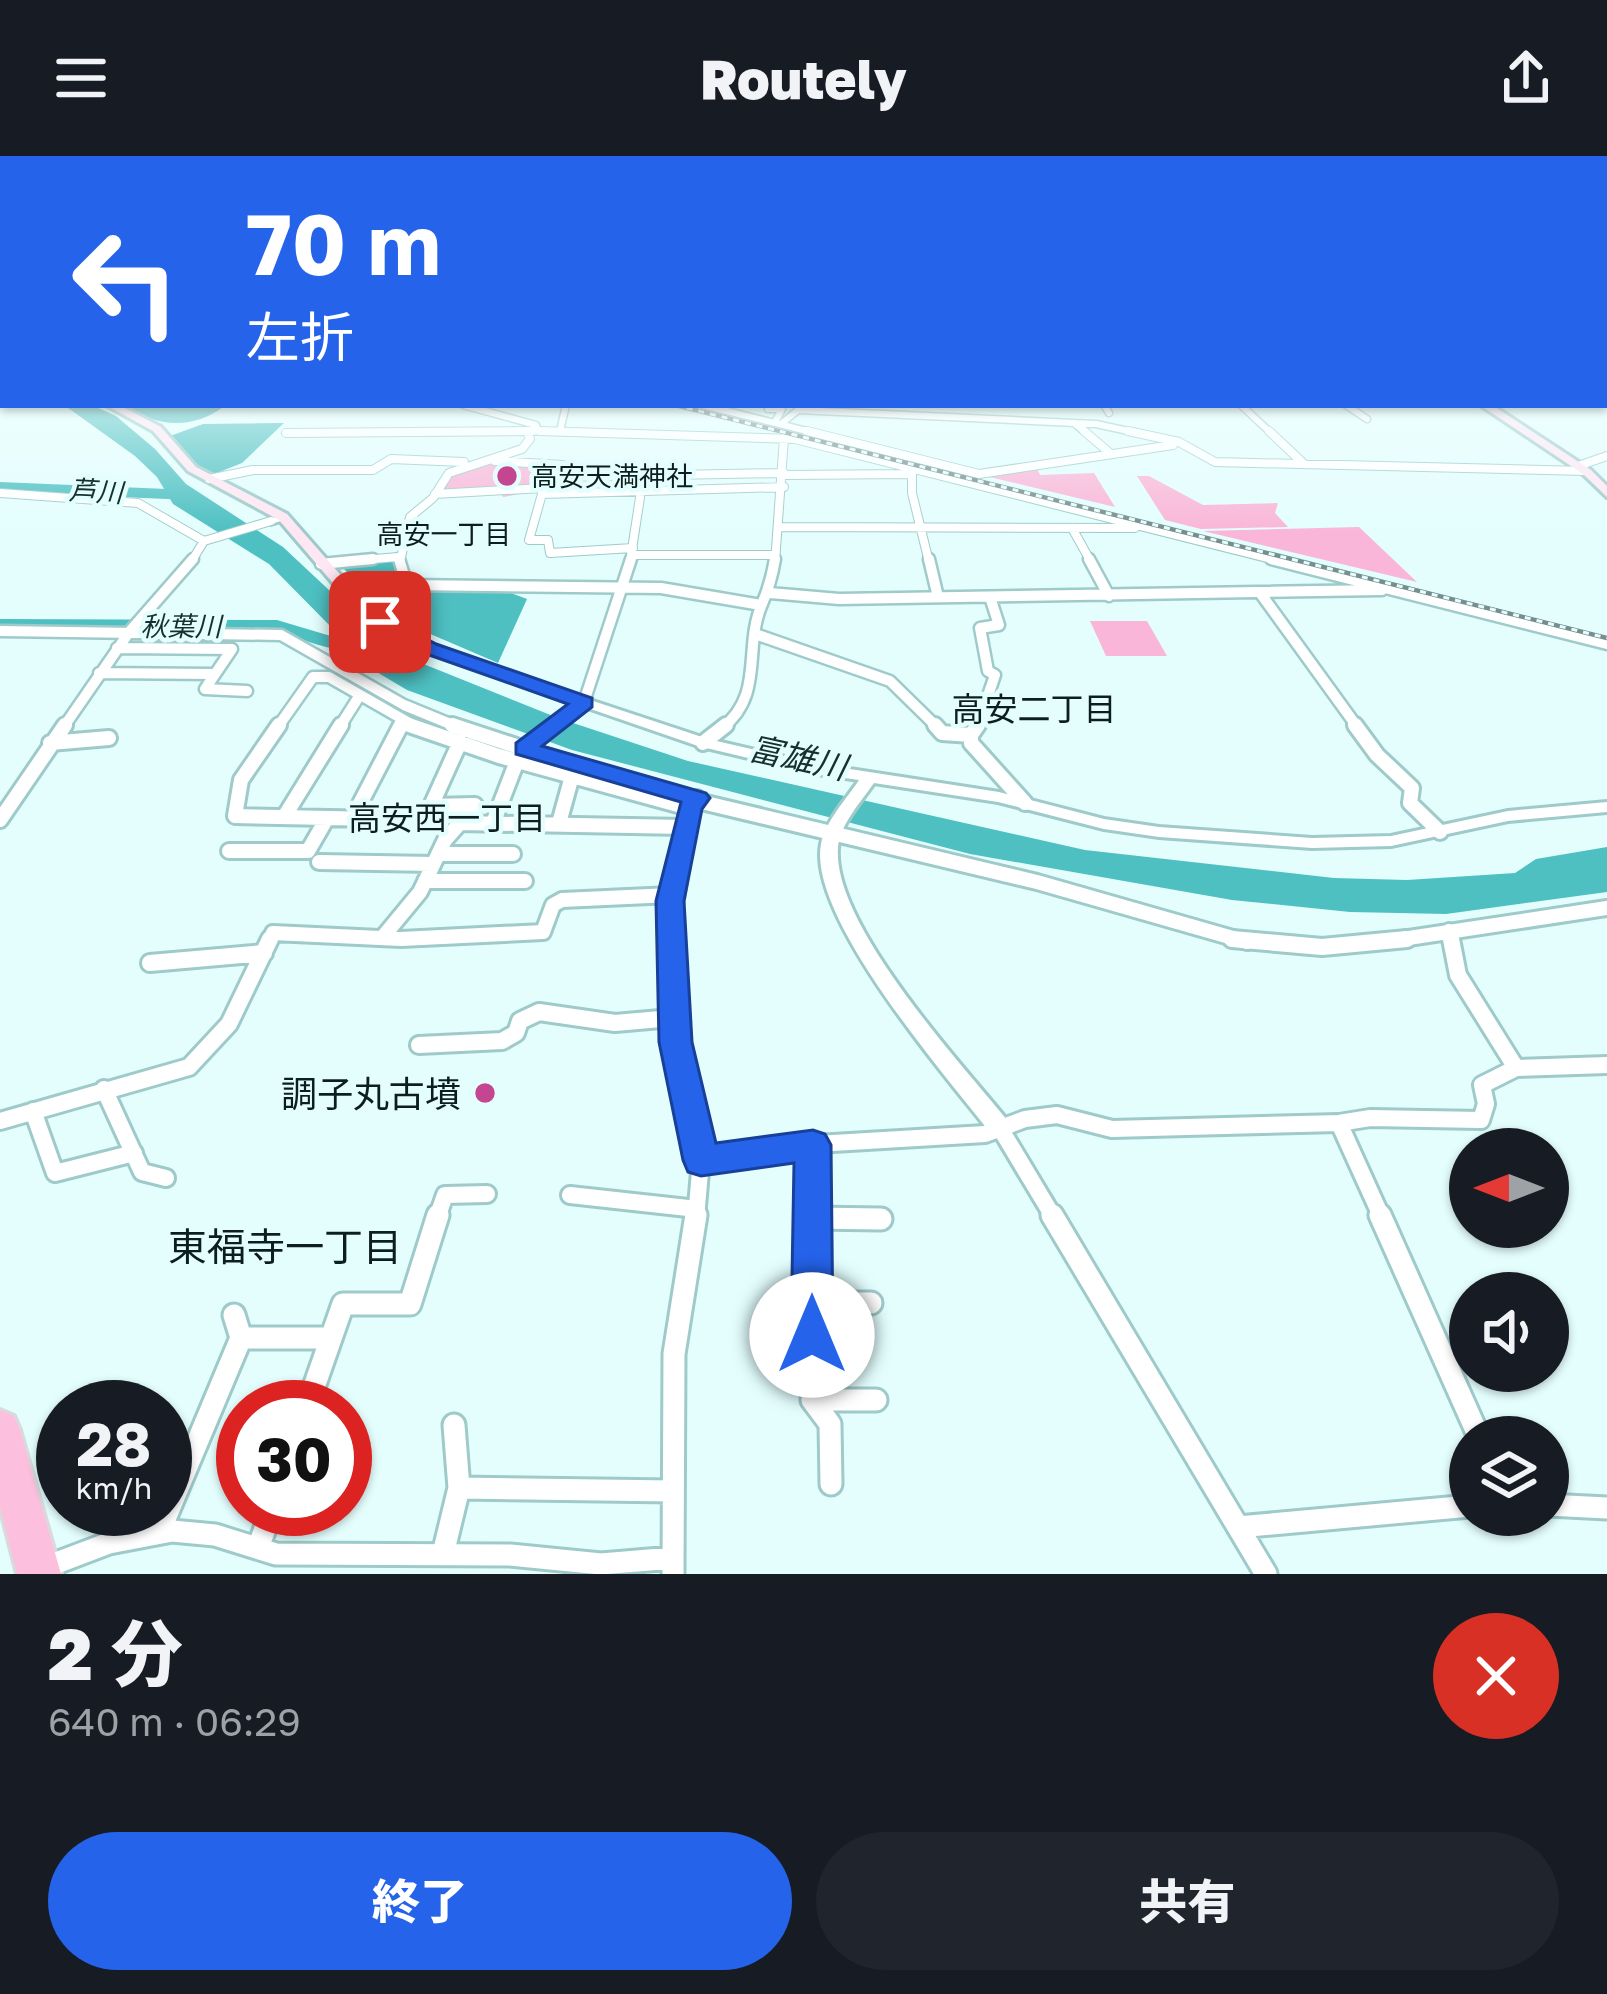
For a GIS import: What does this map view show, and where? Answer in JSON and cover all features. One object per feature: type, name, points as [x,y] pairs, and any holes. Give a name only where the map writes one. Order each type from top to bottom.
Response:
[{"type":"highway","points":[[0,1430],[38,1572]]},
{"type":"main road","points":[[117,408],[157,429],[177,455],[208,479],[277,519],[361,607],[407,638],[584,702]]},
{"type":"main road","points":[[1490,408],[1581,468],[1607,493]]},
{"type":"street","points":[[474,408],[536,425],[522,449],[449,473],[410,517],[398,557],[407,585],[682,590],[760,605]]},
{"type":"street","points":[[560,431],[565,408]]},
{"type":"street","points":[[716,408],[979,474],[1182,443]]},
{"type":"street","points":[[1244,408],[1304,464]]},
{"type":"street","points":[[1350,408],[1367,419]]},
{"type":"street","points":[[768,409],[782,409],[778,423]]},
{"type":"street","points":[[778,423],[798,410],[912,409],[914,423],[952,423],[952,416],[1011,412],[1094,423],[1182,443],[1215,462],[1581,468],[1607,455]]},
{"type":"street","points":[[1070,419],[1111,454]]},
{"type":"street","points":[[286,433],[560,431],[784,438],[1159,528],[1607,644]]},
{"type":"street","points":[[703,743],[735,718],[750,691],[760,605],[770,593],[780,526],[784,438]]},
{"type":"street","points":[[208,479],[253,470],[373,470],[391,459],[563,465],[561,477],[929,472]]},
{"type":"street","points":[[912,474],[938,597]]},
{"type":"street","points":[[542,494],[784,487]]},
{"type":"street","points":[[435,494],[544,489],[529,540],[548,540],[550,554],[773,555]]},
{"type":"street","points":[[494,823],[520,753],[584,702],[632,552],[641,491]]},
{"type":"street","points":[[0,493],[138,503],[204,541]]},
{"type":"street","points":[[0,820],[7,798],[130,631],[204,541],[277,519]]},
{"type":"street","points":[[780,526],[1159,528]]},
{"type":"street","points":[[1072,528],[1109,596]]},
{"type":"street","points":[[321,563],[398,557]]},
{"type":"street","points":[[770,593],[839,599],[1406,590]]},
{"type":"street","points":[[1261,594],[1377,755],[1412,788],[1410,803],[1440,832]]},
{"type":"street","points":[[758,635],[890,681],[942,733],[971,735],[995,675],[988,671],[980,628],[999,625],[990,597]]},
{"type":"street","points":[[0,631],[280,635],[311,648],[393,701],[572,776],[690,811],[834,831],[1071,890],[1250,943],[1309,946],[1607,908]]},
{"type":"street","points":[[117,648],[232,649],[205,689],[247,691]]},
{"type":"street","points":[[99,674],[214,674]]},
{"type":"street","points":[[379,819],[236,816],[241,780],[313,677],[329,677],[403,722],[460,742],[520,753],[690,811]]},
{"type":"street","points":[[284,818],[358,698]]},
{"type":"street","points":[[584,702],[703,743],[867,780],[1025,802],[1103,824],[1259,840],[1356,843],[1440,832],[1508,816],[1607,807]]},
{"type":"street","points":[[352,818],[403,722]]},
{"type":"street","points":[[971,735],[971,743],[1025,802]]},
{"type":"street","points":[[50,743],[110,738]]},
{"type":"street","points":[[460,742],[431,806],[476,805],[468,823]]},
{"type":"street","points":[[559,823],[572,776]]},
{"type":"street","points":[[867,780],[834,831],[830,871],[859,935],[892,987],[1000,1128],[1266,1574]]},
{"type":"street","points":[[382,938],[425,881],[454,826],[559,823],[586,829],[690,811]]},
{"type":"street","points":[[192,1534],[336,1564],[410,1564],[443,1554],[529,1566],[673,1566],[674,1354],[698,1209],[701,1160],[672,1018],[671,895],[690,811]]},
{"type":"street","points":[[229,851],[308,851],[327,818]]},
{"type":"street","points":[[319,862],[513,854]]},
{"type":"street","points":[[425,881],[525,881]]},
{"type":"street","points":[[0,1121],[104,1089],[174,1076],[192,1065],[220,1034],[273,934],[382,938],[543,932],[553,905],[562,900],[671,895]]},
{"type":"street","points":[[1449,931],[1458,975],[1516,1068]]},
{"type":"street","points":[[149,963],[264,953]]},
{"type":"street","points":[[419,1045],[502,1041],[517,1033],[520,1022],[539,1012],[615,1023],[672,1018]]},
{"type":"street","points":[[701,1160],[813,1145],[985,1135],[1057,1115],[1112,1129],[1340,1123],[1370,1118],[1481,1120],[1486,1104],[1482,1084],[1516,1068],[1607,1065]]},
{"type":"street","points":[[104,1089],[142,1172],[166,1178]]},
{"type":"street","points":[[32,1112],[55,1173],[134,1153]]},
{"type":"street","points":[[1340,1123],[1470,1416]]},
{"type":"street","points":[[813,1145],[812,1400],[830,1424],[831,1484]]},
{"type":"street","points":[[316,1380],[343,1304],[410,1304],[445,1196],[487,1194]]},
{"type":"street","points":[[570,1195],[698,1209]]},
{"type":"street","points":[[813,1218],[881,1219]]},
{"type":"street","points":[[812,1303],[871,1303]]},
{"type":"street","points":[[192,1446],[238,1326],[331,1338]]},
{"type":"street","points":[[812,1400],[876,1400]]},
{"type":"street","points":[[443,1554],[459,1487],[454,1425]]},
{"type":"street","points":[[459,1487],[673,1491]]},
{"type":"street","points":[[1569,1506],[1607,1508]]},
{"type":"street","points":[[1238,1526],[1449,1508]]},
{"type":"street","points":[[38,1572],[109,1543],[141,1536]]},
{"type":"street","points":[[258,1548],[262,1536]]},
{"type":"shaded area","points":[[483,464],[548,466],[547,479],[558,481],[558,486],[503,497],[500,493],[438,493],[449,477]]},
{"type":"shaded area","points":[[1036,466],[1040,475],[1094,473],[1115,507],[981,475]]},
{"type":"shaded area","points":[[1137,476],[1149,476],[1203,505],[1278,503],[1275,513],[1288,527],[1201,529],[1165,520]]},
{"type":"shaded area","points":[[1359,527],[1417,582],[1203,531]]},
{"type":"shaded area","points":[[1090,621],[1147,621],[1167,656],[1106,656]]},
{"type":"water","points":[[68,408],[99,408],[116,416],[186,484],[283,547],[376,634],[411,659],[558,718],[688,761],[1085,850],[1334,878],[1407,880],[1515,873],[1536,859],[1607,847],[1607,892],[1446,914],[1350,912],[1232,900],[970,854],[572,750],[407,690],[355,659],[337,633],[269,564],[173,504],[157,477]]},
{"type":"water","points":[[128,408],[221,408],[187,422],[148,418]]},
{"type":"water","points":[[284,423],[242,463],[212,475],[186,457],[170,436],[203,424]]},
{"type":"water","points":[[399,562],[399,587],[403,589],[511,593],[527,599],[498,663],[393,618],[341,566]]},
{"type":"waterway","name":"芦川","points":[[0,487],[191,495]]},
{"type":"waterway","name":"秋葉川","points":[[0,625],[277,626],[333,643],[360,642]]},
{"type":"railway","points":[[687,408],[1607,638]]},
{"type":"place","name":"高安天満神社","points":[[507,476]]},
{"type":"place","name":"調子丸古墳","points":[[485,1093]]},
{"type":"district","name":"高安一丁目","points":[[444,534]]},
{"type":"district","name":"高安二丁目","points":[[1034,708]]},
{"type":"district","name":"高安西一丁目","points":[[447,817]]},
{"type":"district","name":"東福寺一丁目","points":[[285,1246]]},
{"type":"route","points":[[380,622],[428,648],[584,702],[525,748],[697,798],[689,808],[670,901],[675,1042],[701,1160],[813,1145],[812,1335]]},
{"type":"water label","name":"富雄川","points":[[798,757]]}]
